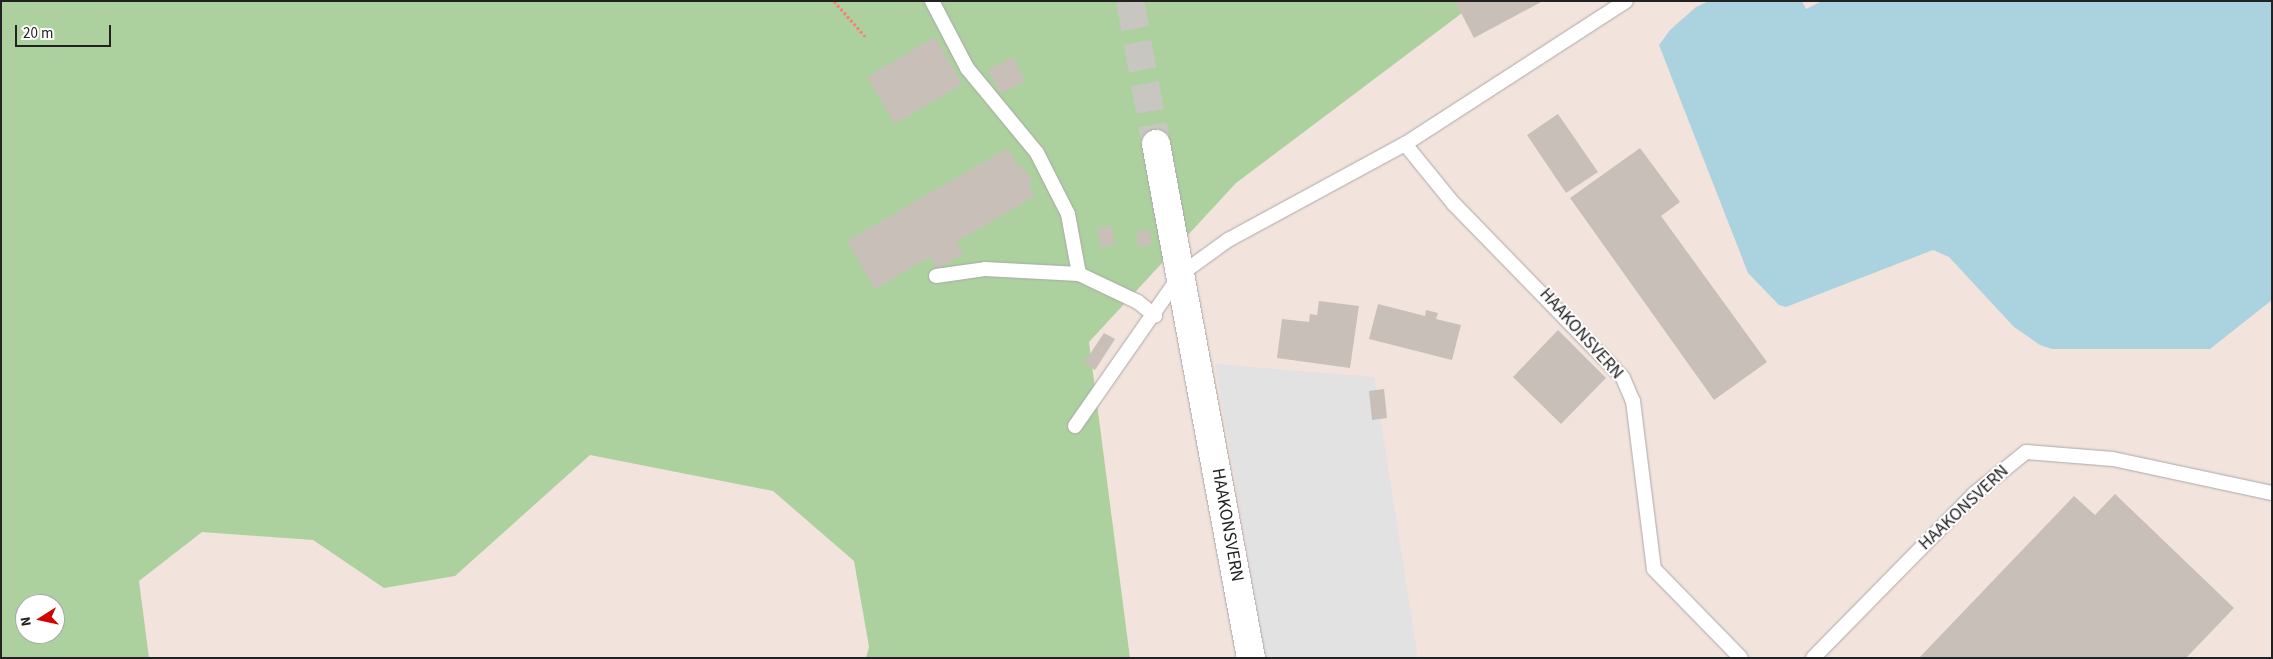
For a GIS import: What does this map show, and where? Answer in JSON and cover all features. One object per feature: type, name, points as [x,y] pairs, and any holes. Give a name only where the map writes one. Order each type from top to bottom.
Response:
[{"type":"street","name":"HAAKONSVERN","points":[[1156,144],[1251,658]]},
{"type":"lane","points":[[932,1],[968,68],[1037,153],[1068,214],[1079,274]]},
{"type":"lane","points":[[1075,426],[1155,316],[1181,274],[1228,240],[1405,144],[1626,1]]},
{"type":"lane","name":"HAAKONSVERN","points":[[1405,144],[1453,203],[1623,378],[1633,400],[1654,569],[1741,658]]},
{"type":"lane","points":[[936,276],[985,269],[1079,274],[1138,302],[1155,316]]},
{"type":"lane","name":"HAAKONSVERN","points":[[1813,658],[1974,494],[2026,452],[2113,459],[2272,493]]},
{"type":"path","points":[[834,1],[866,36]]},
{"type":"shaded area","points":[[1,1],[2272,1],[2272,658],[1,658]]},
{"type":"shaded area","points":[[1215,364],[1374,377],[1418,658],[1266,658]]},
{"type":"green space","points":[[1,1],[1478,1],[1236,183],[1089,342],[1130,658],[866,658],[869,647],[854,561],[773,491],[590,455],[455,576],[384,588],[313,540],[202,532],[139,581],[149,658],[1,658]]},
{"type":"water","points":[[1709,1],[1802,1],[1806,9],[1822,1],[2272,1],[2272,300],[2210,349],[2052,349],[2040,345],[2014,327],[1949,257],[1933,250],[1786,307],[1779,305],[1748,273],[1659,45],[1670,30],[1696,7]]},
{"type":"building","points":[[1455,1],[1543,1],[1474,38]]},
{"type":"building","points":[[935,37],[962,84],[895,124],[867,77]]},
{"type":"building","points":[[1013,57],[1025,81],[1001,94],[988,70]]},
{"type":"building","points":[[1558,114],[1598,172],[1566,193],[1527,135]]},
{"type":"building","points":[[1008,148],[1019,168],[1023,166],[1032,181],[1028,184],[1035,196],[956,242],[963,254],[937,269],[930,257],[875,289],[847,241]]},
{"type":"building","points":[[1640,148],[1680,202],[1661,216],[1767,362],[1714,400],[1570,198]]},
{"type":"building","points":[[1111,226],[1115,244],[1101,248],[1097,229]]},
{"type":"building","points":[[1149,229],[1152,244],[1139,247],[1136,232]]},
{"type":"building","points":[[1319,301],[1359,306],[1350,368],[1277,358],[1282,319],[1309,322],[1310,314],[1317,315]]},
{"type":"building","points":[[1378,304],[1425,316],[1426,310],[1438,313],[1436,319],[1461,325],[1452,360],[1369,339]]},
{"type":"building","points":[[1558,330],[1606,378],[1561,424],[1513,377]]},
{"type":"building","points":[[1104,333],[1115,339],[1095,370],[1084,363]]},
{"type":"building","points":[[1384,389],[1387,418],[1372,420],[1369,391]]},
{"type":"building","points":[[2115,494],[2234,608],[2186,658],[1919,658],[2074,496],[2095,515]]},
{"type":"tunnel","points":[[1130,1],[1156,144]]}]
